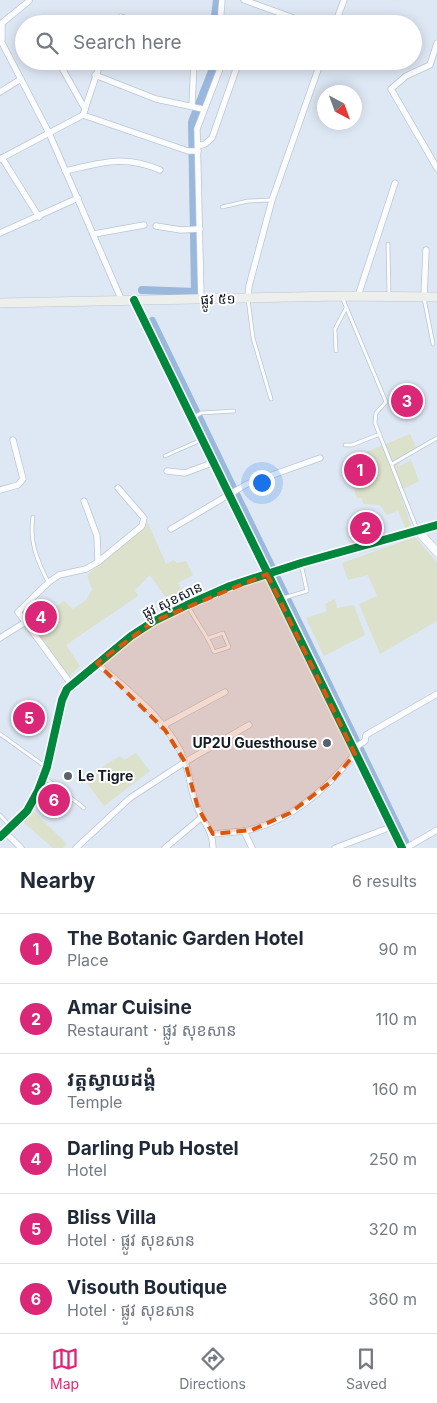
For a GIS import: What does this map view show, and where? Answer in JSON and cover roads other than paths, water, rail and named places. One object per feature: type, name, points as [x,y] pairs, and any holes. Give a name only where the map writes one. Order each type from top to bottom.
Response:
[{"type":"main road","name":"ផ្លូវ ៥១","points":[[0,303],[341,296],[437,297]]},
{"type":"street","points":[[221,15],[222,0]]},
{"type":"street","points":[[244,0],[285,15]]},
{"type":"street","points":[[338,15],[344,0]]},
{"type":"street","points":[[15,67],[1,39],[2,23],[29,1]]},
{"type":"street","points":[[422,69],[430,65],[437,43]]},
{"type":"street","points":[[16,70],[49,132],[122,301]]},
{"type":"street","points":[[63,70],[84,112],[194,150],[212,138],[236,70]]},
{"type":"street","points":[[39,217],[1,158],[84,112],[97,70]]},
{"type":"street","points":[[195,70],[198,108],[194,150],[196,230],[201,299]]},
{"type":"street","points":[[198,108],[217,70]]},
{"type":"street","points":[[248,298],[249,286],[272,200],[318,70]]},
{"type":"street","points":[[419,70],[406,76],[391,89],[436,164]]},
{"type":"street","points":[[95,76],[156,99],[198,108]]},
{"type":"street","points":[[0,92],[21,79]]},
{"type":"street","points":[[65,171],[123,160],[145,164],[160,170]]},
{"type":"street","points":[[358,296],[396,183]]},
{"type":"street","points":[[0,233],[78,198]]},
{"type":"street","points":[[94,234],[144,225]]},
{"type":"street","points":[[156,226],[196,230]]},
{"type":"street","points":[[424,297],[426,250]]},
{"type":"street","points":[[134,300],[193,418],[212,463],[281,599],[402,848]]},
{"type":"street","points":[[0,490],[18,485],[23,479],[13,440]]},
{"type":"street","points":[[172,529],[238,489],[268,475],[320,458]]},
{"type":"street","points":[[166,471],[185,473],[212,463]]},
{"type":"street","points":[[71,684],[24,623],[18,612],[48,582],[59,575],[86,569],[98,562],[144,524],[144,518],[118,488]]},
{"type":"street","points":[[84,501],[97,536],[98,562]]},
{"type":"street","name":"ផ្លូវ សុខសាន","points":[[5,832],[27,811],[44,778],[62,700],[71,684],[97,662],[154,621],[230,586],[301,563],[437,525]]},
{"type":"street","points":[[418,531],[437,552]]},
{"type":"street","points":[[0,638],[24,623]]},
{"type":"street","points":[[97,662],[151,712],[185,762],[194,798],[202,817],[213,834],[213,848]]},
{"type":"street","points":[[162,726],[226,692]]},
{"type":"street","points":[[213,834],[244,831],[275,821],[305,804],[332,781],[362,743],[366,735],[437,694]]},
{"type":"street","points":[[76,848],[116,809],[185,762],[249,725]]},
{"type":"street","points":[[164,848],[202,817]]},
{"type":"street","points":[[335,848],[391,827]]},
{"type":"street","points":[[406,848],[437,830]]},
{"type":"street","points":[[244,831],[252,848]]},
{"type":"street","points":[[5,832],[21,848]]},
{"type":"lane","points":[[222,207],[248,200],[272,200]]},
{"type":"lane","points":[[388,244],[388,296]]},
{"type":"lane","points":[[341,296],[386,402],[375,417],[418,531]]},
{"type":"lane","points":[[424,297],[434,344]]},
{"type":"lane","points":[[248,298],[253,338],[271,399]]},
{"type":"lane","points":[[336,351],[336,329],[347,307]]},
{"type":"lane","points":[[193,418],[200,414],[234,410]]},
{"type":"lane","points":[[345,445],[352,445],[380,434]]},
{"type":"lane","points":[[392,464],[437,438]]},
{"type":"lane","points":[[165,456],[201,440]]},
{"type":"lane","points":[[33,517],[30,533],[32,544],[48,582]]},
{"type":"lane","points":[[281,599],[305,592],[308,588],[301,563]]},
{"type":"lane","points":[[187,605],[200,630],[209,638],[214,652],[229,647],[223,634],[209,638]]},
{"type":"lane","points":[[0,734],[47,767]]},
{"type":"lane","points":[[44,778],[84,808]]},
{"type":"lane","points":[[0,815],[5,832]]},
{"type":"waterway","points":[[215,15],[217,0]]},
{"type":"waterway","points":[[142,290],[195,292],[192,122],[212,70]]},
{"type":"waterway","points":[[152,321],[408,848]]},
{"type":"place","name":"វត្តស្វាយដង្គំ","points":[[407,401]]},
{"type":"place","name":"The Botanic Garden Hotel","points":[[360,470]]},
{"type":"place","name":"Amar Cuisine","points":[[366,528]]},
{"type":"place","name":"Darling Pub Hostel","points":[[41,617]]},
{"type":"place","name":"Bliss Villa","points":[[29,718]]},
{"type":"place","name":"UP2U Guesthouse","points":[[327,743]]},
{"type":"place","name":"Le Tigre","points":[[68,776]]},
{"type":"place","name":"Visouth Boutique","points":[[54,800]]}]
